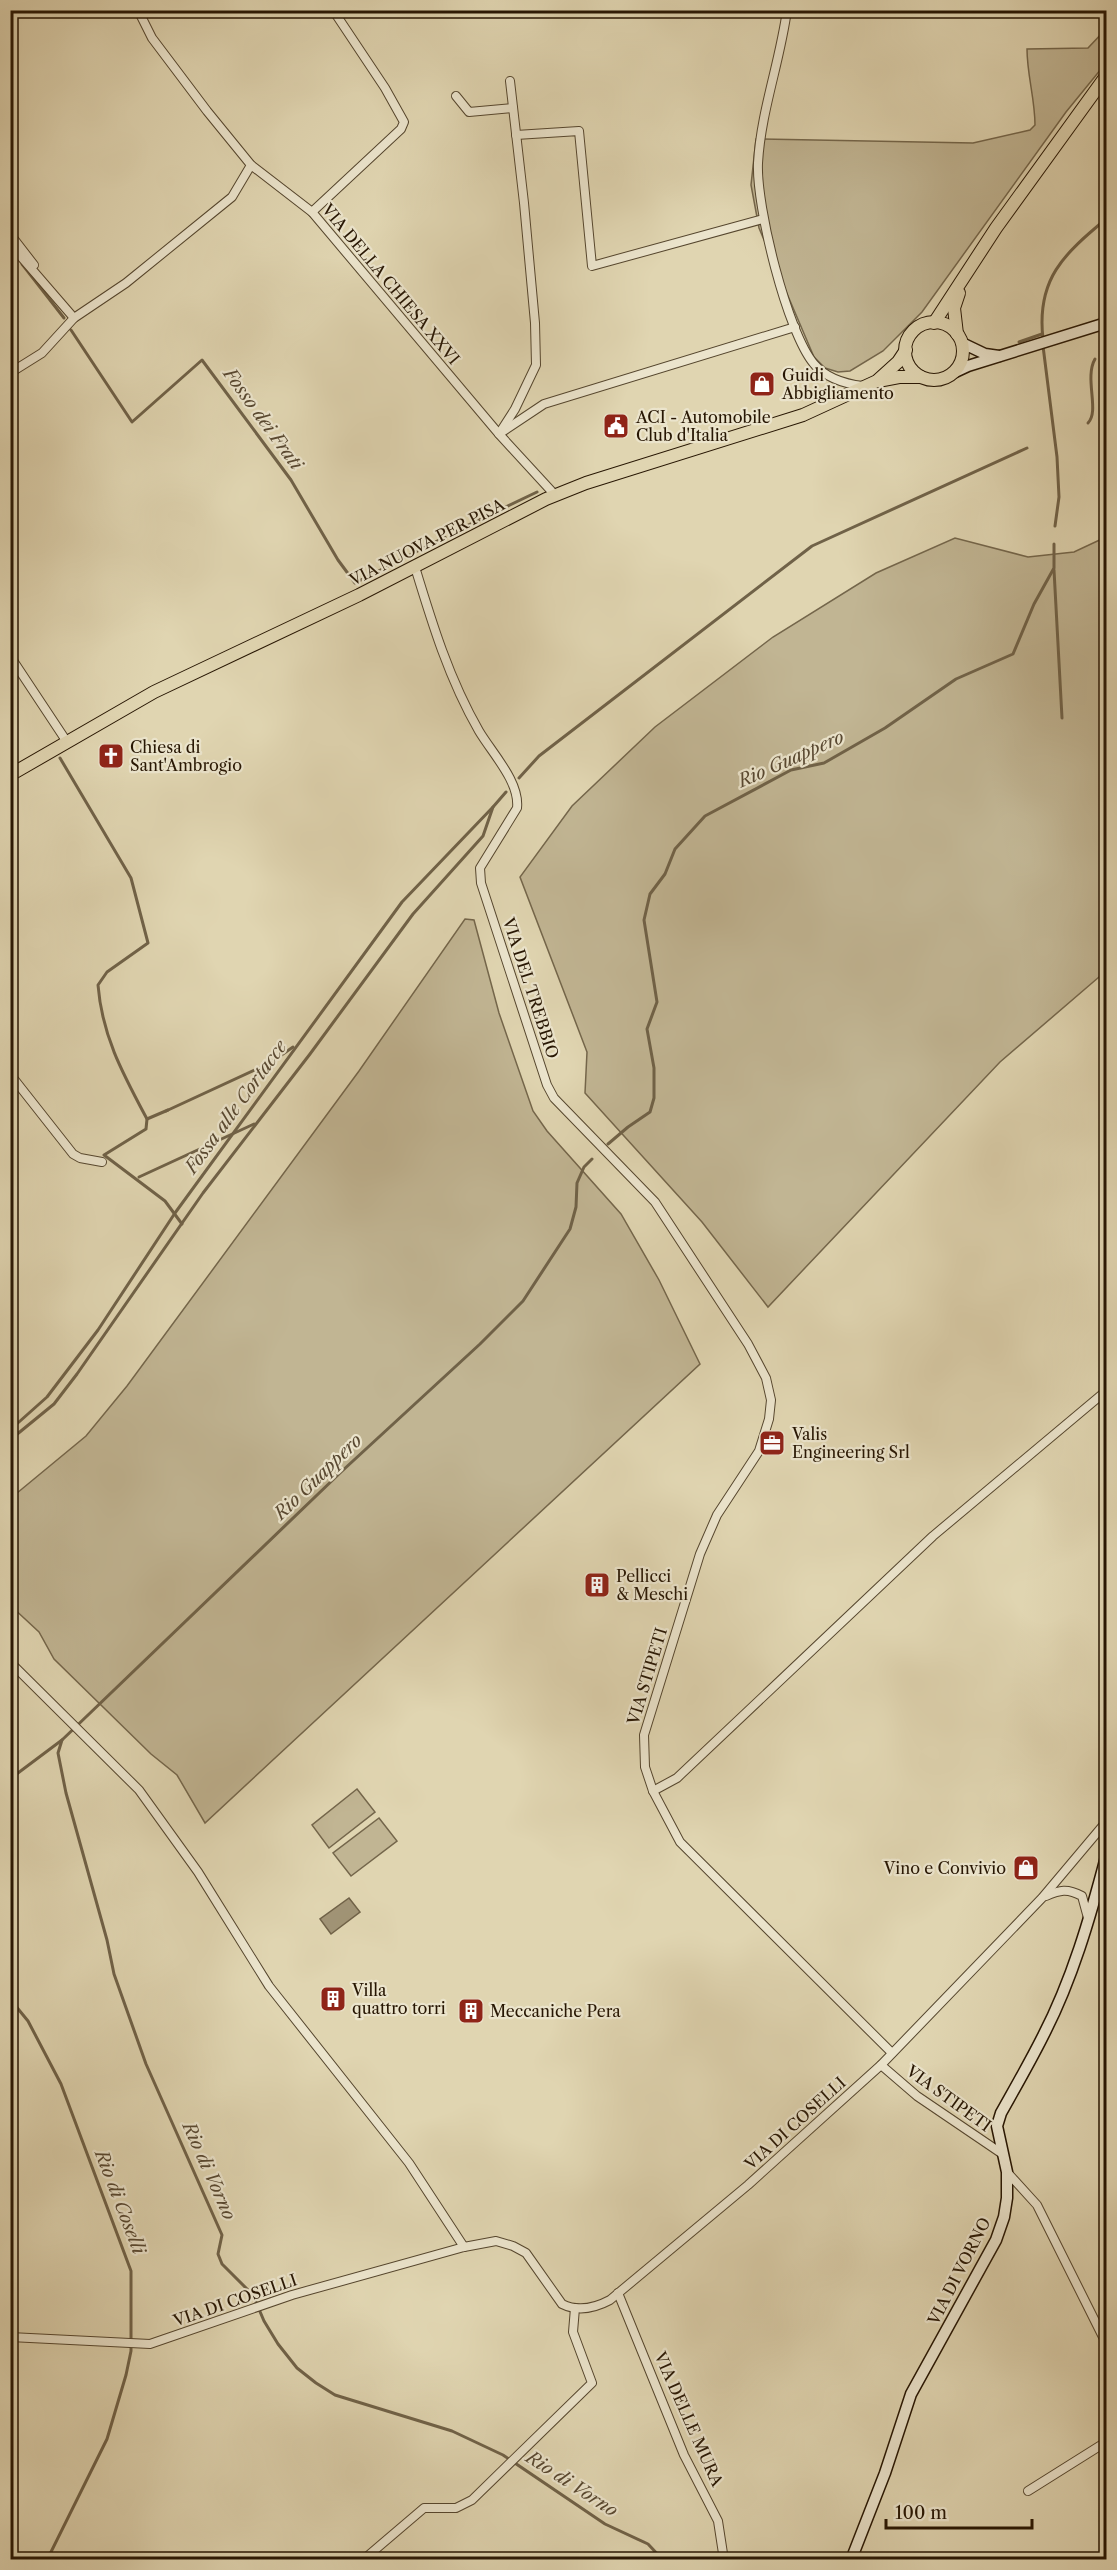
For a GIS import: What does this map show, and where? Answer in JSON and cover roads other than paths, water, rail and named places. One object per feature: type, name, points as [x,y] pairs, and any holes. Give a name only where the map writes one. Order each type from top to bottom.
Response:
[{"type":"main road","points":[[934,323],[996,228],[1107,76]]},
{"type":"main road","points":[[872,384],[899,377],[937,380],[953,373],[961,362],[954,308],[961,283]]},
{"type":"main road","points":[[872,384],[898,362],[913,333],[922,326],[934,323],[948,326],[959,338]]},
{"type":"main road","points":[[906,350],[910,366],[921,377]]},
{"type":"main road","name":"VIA NUOVA PER PISA","points":[[10,775],[154,692],[414,567],[555,495],[586,483],[777,424],[872,384]]},
{"type":"street","name":"VIA DELLA CHIESA XXVI","points":[[138,10],[152,38],[251,165],[312,212],[499,434],[555,495]]},
{"type":"street","points":[[312,212],[401,129],[404,122],[385,88],[333,10]]},
{"type":"street","points":[[787,10],[762,124],[758,190],[764,219],[780,282],[795,327],[808,356],[822,372],[850,385],[872,384]]},
{"type":"street","points":[[499,434],[515,409],[536,365],[534,312],[510,81]]},
{"type":"street","points":[[456,96],[469,112],[513,108]]},
{"type":"street","points":[[516,135],[579,131],[592,266],[764,219]]},
{"type":"street","points":[[10,373],[42,353],[74,318],[126,283],[232,197],[251,165]]},
{"type":"street","points":[[10,234],[27,253],[47,286]]},
{"type":"street","points":[[10,244],[74,318]]},
{"type":"street","points":[[953,373],[1107,323]]},
{"type":"street","points":[[499,434],[544,404],[795,327]]},
{"type":"street","points":[[959,338],[991,356],[1002,356]]},
{"type":"street","name":"VIA DEL TREBBIO","points":[[414,567],[445,661],[478,728],[518,798],[516,808],[480,868],[481,883],[547,1085],[554,1098],[655,1202],[748,1344],[766,1378]]},
{"type":"street","points":[[10,656],[67,742]]},
{"type":"street","points":[[10,1074],[73,1154],[80,1158],[102,1162]]},
{"type":"street","name":"VIA STIPETI","points":[[766,1378],[771,1400],[764,1438],[759,1451],[717,1515],[700,1554],[644,1735],[645,1767],[653,1791],[680,1842],[892,2053]]},
{"type":"street","points":[[653,1791],[677,1778],[933,1536],[1107,1391]]},
{"type":"street","points":[[10,1662],[139,1790],[198,1872],[244,1949],[301,2029],[409,2163],[464,2247]]},
{"type":"street","name":"VIA DI COSELLI","points":[[10,2337],[150,2344],[269,2302],[464,2247],[496,2241],[519,2248],[534,2262],[562,2304],[576,2308],[598,2306],[618,2293],[747,2185],[881,2065],[1042,1898],[1107,1822]]},
{"type":"street","name":"VIA DI VORNO","points":[[851,2559],[885,2473],[911,2394],[996,2240],[1007,2198],[1007,2172],[1001,2153],[997,2126],[1001,2114],[1044,2035],[1070,1974],[1107,1857]]},
{"type":"street","points":[[1042,1898],[1060,1890],[1071,1890],[1082,1896],[1088,1919]]},
{"type":"street","name":"VIA STIPETI","points":[[881,2065],[917,2096],[1001,2153]]},
{"type":"street","points":[[1007,2172],[1037,2205],[1107,2343]]},
{"type":"street","name":"VIA DELLE MURA","points":[[618,2293],[684,2455],[718,2521],[724,2559]]},
{"type":"street","points":[[363,2559],[423,2508],[463,2506],[592,2383],[573,2332],[576,2308]]},
{"type":"street","points":[[1028,2492],[1107,2442]]},
{"type":"waterway","name":"Rio Guappero","points":[[1043,339],[1044,300],[1056,270],[1077,244],[1106,219]]},
{"type":"waterway","name":"Fosso dei Frati","points":[[22,264],[64,318]]},
{"type":"waterway","name":"Fosso dei Frati","points":[[71,330],[132,422],[202,360],[291,480],[338,560],[355,583],[445,537]]},
{"type":"waterway","name":"Fosso dei Frati","points":[[1019,342],[1042,334]]},
{"type":"waterway","name":"Rio Guappero","points":[[1043,346],[1057,457],[1059,497],[1055,526]]},
{"type":"waterway","points":[[1088,423],[1093,411],[1091,375],[1095,359]]},
{"type":"waterway","points":[[519,778],[539,756],[812,546],[1027,448]]},
{"type":"waterway","name":"Fosso dei Frati","points":[[460,529],[537,492]]},
{"type":"waterway","name":"Rio Guappero","points":[[608,1144],[650,1112],[654,1098],[654,1068],[647,1029],[657,1002],[644,920],[650,894],[665,874],[675,849],[705,816],[791,770],[824,763],[885,728],[956,679],[1013,654],[1034,604],[1054,568],[1054,544]]},
{"type":"waterway","points":[[1054,570],[1062,718]]},
{"type":"waterway","points":[[60,758],[131,878],[148,943],[107,972],[98,985],[100,1004],[109,1038],[122,1070],[147,1119],[146,1129],[104,1155],[165,1201],[182,1224]]},
{"type":"waterway","points":[[10,1440],[54,1404],[77,1374],[203,1193],[310,1054],[413,914],[483,836],[493,807],[506,792]]},
{"type":"waterway","name":"Fossa alle Cortacce","points":[[10,1430],[47,1397],[98,1330],[175,1213],[402,902],[493,807]]},
{"type":"waterway","points":[[166,1111],[270,1063],[293,1047]]},
{"type":"waterway","points":[[147,1119],[168,1110]]},
{"type":"waterway","points":[[139,1177],[254,1124]]},
{"type":"waterway","name":"Rio Guappero","points":[[10,1779],[62,1740],[523,1301],[570,1229],[576,1207],[577,1183],[584,1167],[592,1159]]},
{"type":"waterway","name":"Rio di Vorno","points":[[62,1740],[58,1753],[66,1793],[107,1940],[114,1974],[146,2064],[222,2235],[218,2254],[222,2264],[253,2295],[264,2321],[278,2344],[297,2368],[335,2395],[452,2431],[503,2455],[605,2524],[648,2544],[663,2560]]},
{"type":"waterway","name":"Rio di Coselli","points":[[10,1999],[28,2021],[61,2084],[131,2271],[131,2351],[126,2375],[107,2439],[47,2560]]},
{"type":"place","name":"Guidi Abbigliamento","points":[[762,384]]},
{"type":"place","name":"ACI - Automobile Club d'Italia","points":[[616,426]]},
{"type":"place","name":"Chiesa di Sant'Ambrogio","points":[[111,756]]},
{"type":"place","name":"Valis Engineering Srl","points":[[772,1443]]},
{"type":"place","name":"Pellicci & Meschi","points":[[597,1585]]},
{"type":"place","name":"Vino e Convivio","points":[[1026,1868]]},
{"type":"place","name":"Villa quattro torri","points":[[333,1999]]},
{"type":"place","name":"Meccaniche Pera","points":[[471,2011]]}]
